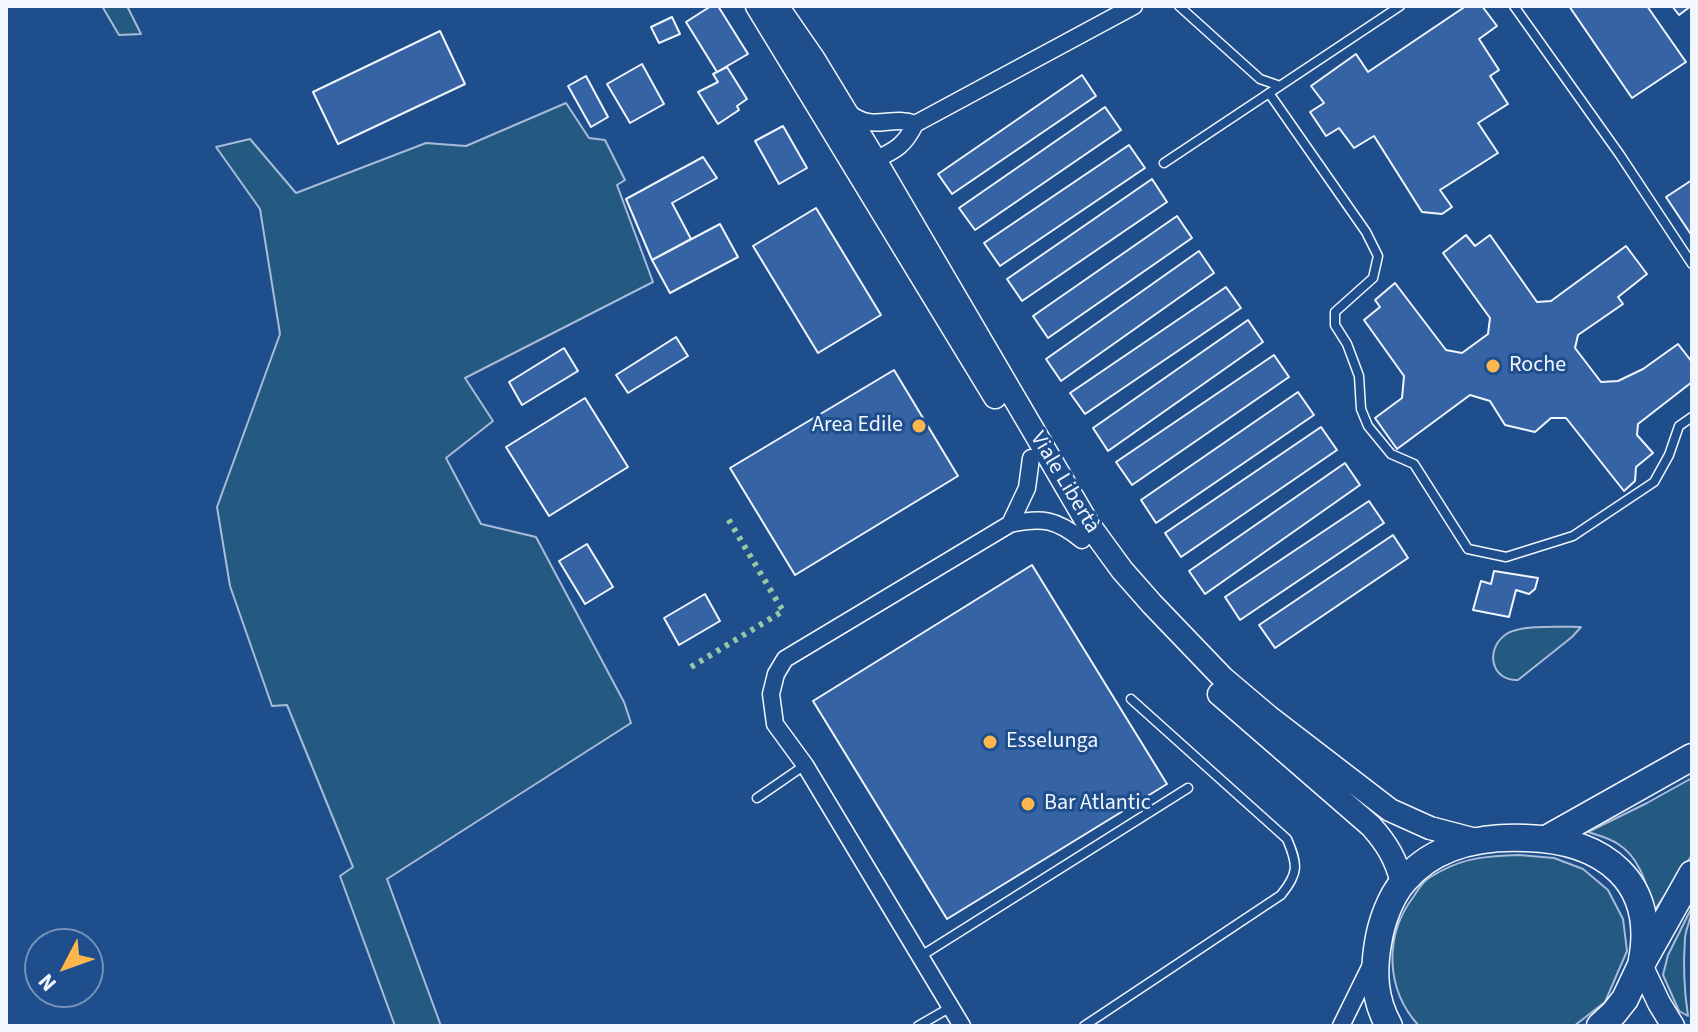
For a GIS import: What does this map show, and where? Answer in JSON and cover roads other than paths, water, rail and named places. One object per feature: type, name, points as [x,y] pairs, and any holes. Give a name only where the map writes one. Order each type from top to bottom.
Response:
[{"type":"main road","name":"Viale Libertà","points":[[757,6],[820,109],[845,159],[1082,540],[1124,594],[1187,663],[1385,841],[1393,854],[1402,883]]},
{"type":"main road","name":"Viale Libertà","points":[[777,6],[813,58],[875,160],[1087,522],[1122,570],[1223,678],[1377,801],[1409,820],[1476,840]]},
{"type":"main road","points":[[1548,838],[1692,757]]},
{"type":"main road","points":[[1389,1026],[1374,983],[1376,954],[1380,931],[1402,883],[1415,869],[1450,848],[1476,840],[1511,837],[1548,838],[1572,843],[1593,852],[1616,868],[1633,888],[1641,906],[1646,943],[1641,965],[1673,1026]]},
{"type":"main road","points":[[1600,1026],[1625,999],[1692,874]]},
{"type":"main road","points":[[1369,1026],[1378,998]]},
{"type":"street","points":[[875,160],[900,147],[909,138],[915,124],[1134,6]]},
{"type":"street","points":[[846,112],[865,122],[884,124],[904,119],[915,124]]},
{"type":"street","points":[[1010,524],[1027,488],[1031,458]]},
{"type":"street","points":[[962,1026],[805,765],[775,724],[771,694],[776,674],[785,659],[1010,524],[1037,519],[1054,522],[1082,540]]},
{"type":"street","points":[[1341,1026],[1376,954]]},
{"type":"lane","points":[[1179,6],[1260,79],[1280,86]]},
{"type":"lane","points":[[1164,163],[1400,6]]},
{"type":"lane","points":[[1514,6],[1620,155],[1692,264]]},
{"type":"lane","points":[[1269,93],[1366,232],[1378,256],[1373,278],[1335,312],[1335,325],[1347,344],[1359,376],[1361,409],[1368,426],[1391,454],[1414,464],[1468,549],[1506,557],[1573,536],[1654,482],[1669,455],[1679,426],[1692,417]]},
{"type":"lane","points":[[1084,1026],[1281,895],[1292,881],[1297,862],[1287,839],[1131,699]]},
{"type":"lane","points":[[757,798],[805,765]]},
{"type":"lane","points":[[920,956],[1188,788]]},
{"type":"lane","points":[[918,1026],[951,1007]]},
{"type":"place","name":"Roche","points":[[1493,366]]},
{"type":"place","name":"Area Edile","points":[[919,426]]},
{"type":"place","name":"Esselunga","points":[[990,742]]},
{"type":"place","name":"Bar Atlantic","points":[[1028,804]]}]
